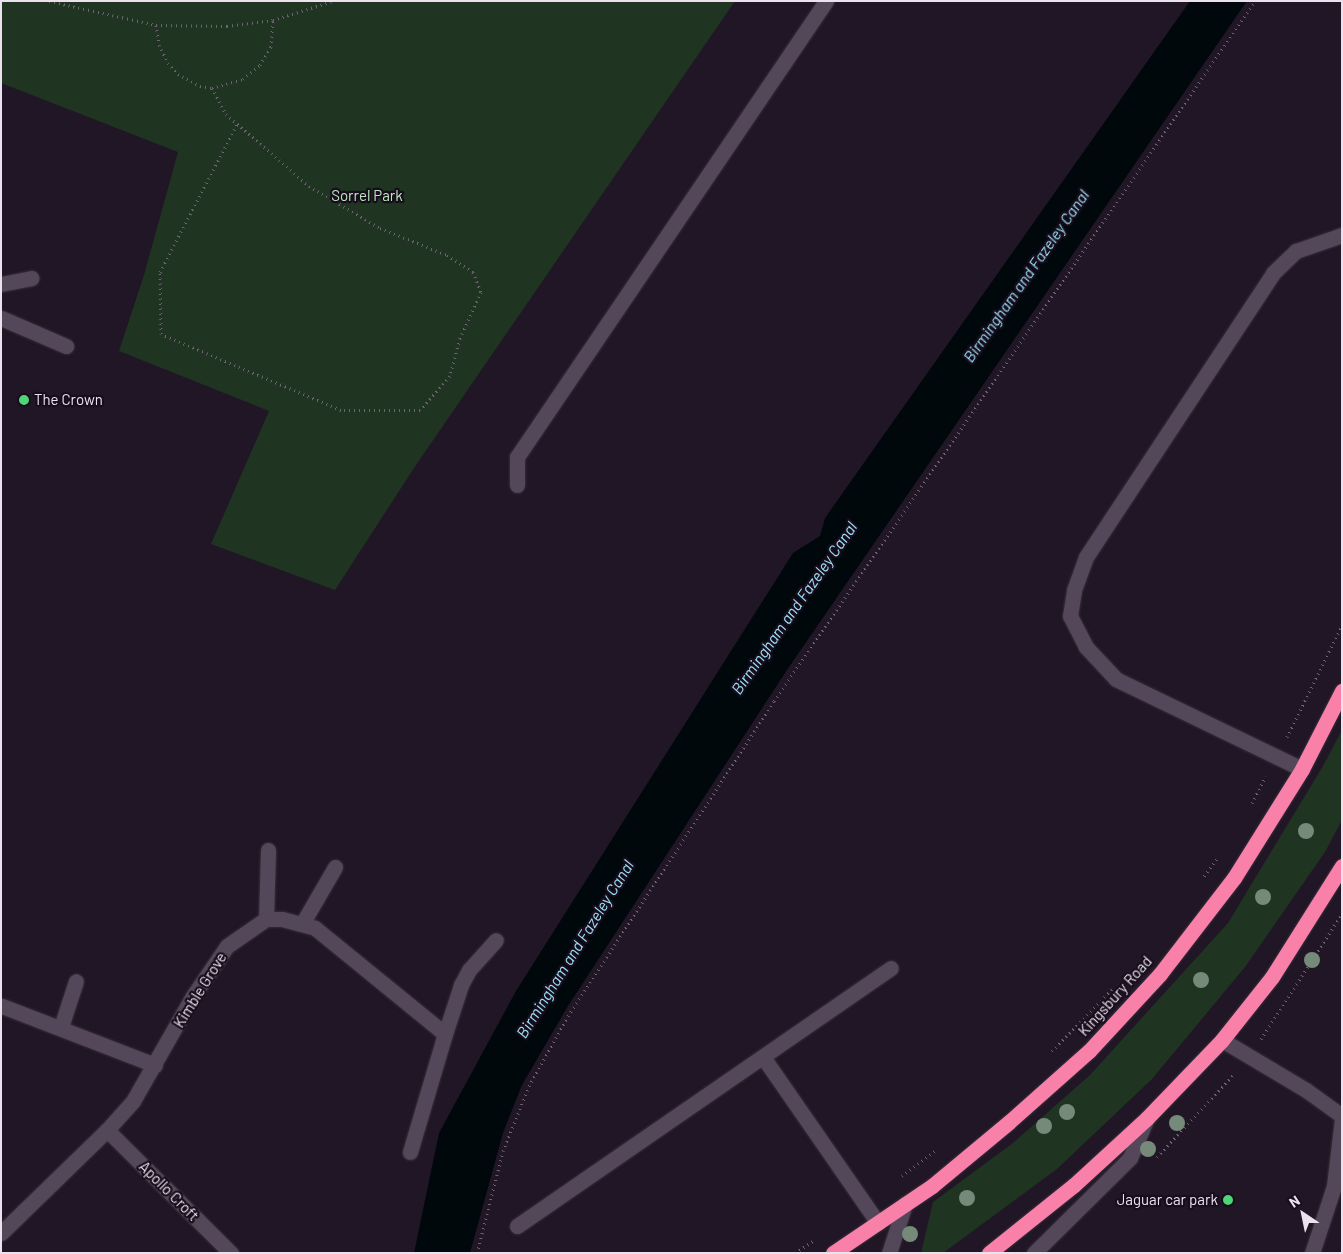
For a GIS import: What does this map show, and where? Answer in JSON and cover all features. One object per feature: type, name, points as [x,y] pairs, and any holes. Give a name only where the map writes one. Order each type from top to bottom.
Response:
[{"type":"highway","name":"Kingsbury Road","points":[[833,1253],[905,1204],[981,1145],[1089,1051],[1160,974],[1234,878],[1302,769],[1342,691]]},
{"type":"highway","points":[[989,1253],[1074,1185],[1147,1118],[1222,1040],[1272,978],[1342,866]]},
{"type":"street","points":[[517,485],[517,457],[826,1]]},
{"type":"street","points":[[1302,769],[1116,679],[1086,647],[1070,616],[1074,590],[1086,557],[1273,273],[1296,251],[1342,235]]},
{"type":"street","points":[[1,284],[31,278]]},
{"type":"street","points":[[1,318],[66,346]]},
{"type":"street","points":[[268,850],[266,919],[302,924],[315,928],[445,1034]]},
{"type":"street","points":[[302,924],[335,866]]},
{"type":"street","name":"Kimble Grove","points":[[1,1233],[107,1130],[133,1101],[193,996],[227,946],[266,919]]},
{"type":"street","points":[[410,1152],[434,1079],[445,1034],[461,985],[469,970],[496,940]]},
{"type":"street","points":[[517,1226],[891,968]]},
{"type":"street","points":[[61,1027],[76,981]]},
{"type":"street","points":[[2,1006],[61,1027],[154,1065]]},
{"type":"street","points":[[1222,1040],[1248,1058],[1306,1090],[1342,1118],[1334,1186],[1312,1253]]},
{"type":"street","points":[[763,1057],[878,1223]]},
{"type":"street","points":[[1034,1253],[1130,1158],[1147,1118]]},
{"type":"street","name":"Apollo Croft","points":[[107,1130],[231,1253]]},
{"type":"street","points":[[889,1253],[905,1204]]},
{"type":"path","points":[[49,1],[156,25],[227,26],[274,20],[333,1]]},
{"type":"path","points":[[478,1253],[503,1151],[529,1086],[568,1016],[774,701],[1255,1]]},
{"type":"path","points":[[156,25],[159,45],[168,63],[178,74],[200,86],[212,88],[243,79],[260,65],[271,47],[274,20]]},
{"type":"path","points":[[212,88],[216,102],[237,124],[309,186],[380,228],[447,255],[473,272],[481,292],[460,338],[450,376],[420,410],[341,410],[161,334],[160,272],[237,124]]},
{"type":"path","points":[[1250,807],[1277,757],[1342,625]]},
{"type":"path","points":[[1202,879],[1219,855]]},
{"type":"path","points":[[1154,1160],[1248,1058],[1342,914]]},
{"type":"path","points":[[1047,1056],[1114,987]]},
{"type":"path","points":[[896,1181],[941,1147]]},
{"type":"path","points":[[795,1253],[818,1237]]},
{"type":"green space","name":"Sorrel Park","points":[[1,1],[735,1],[414,468],[335,590],[211,544],[269,411],[119,351],[144,275],[178,152],[1,83]]},
{"type":"green space","points":[[1342,730],[1342,820],[1325,852],[1245,967],[1152,1079],[1057,1169],[943,1253],[921,1253],[933,1202],[1013,1143],[1090,1075],[1228,923],[1323,766]]},
{"type":"water","name":"Birmingham and Fazeley Canal","points":[[1190,1],[1247,1],[787,670],[568,1006],[522,1085],[503,1133],[470,1253],[414,1253],[439,1133],[516,991],[793,553],[820,536],[825,518]]},
{"type":"place","name":"The Crown","points":[[24,400]]},
{"type":"place","name":"Jaguar car park","points":[[1228,1200]]}]
